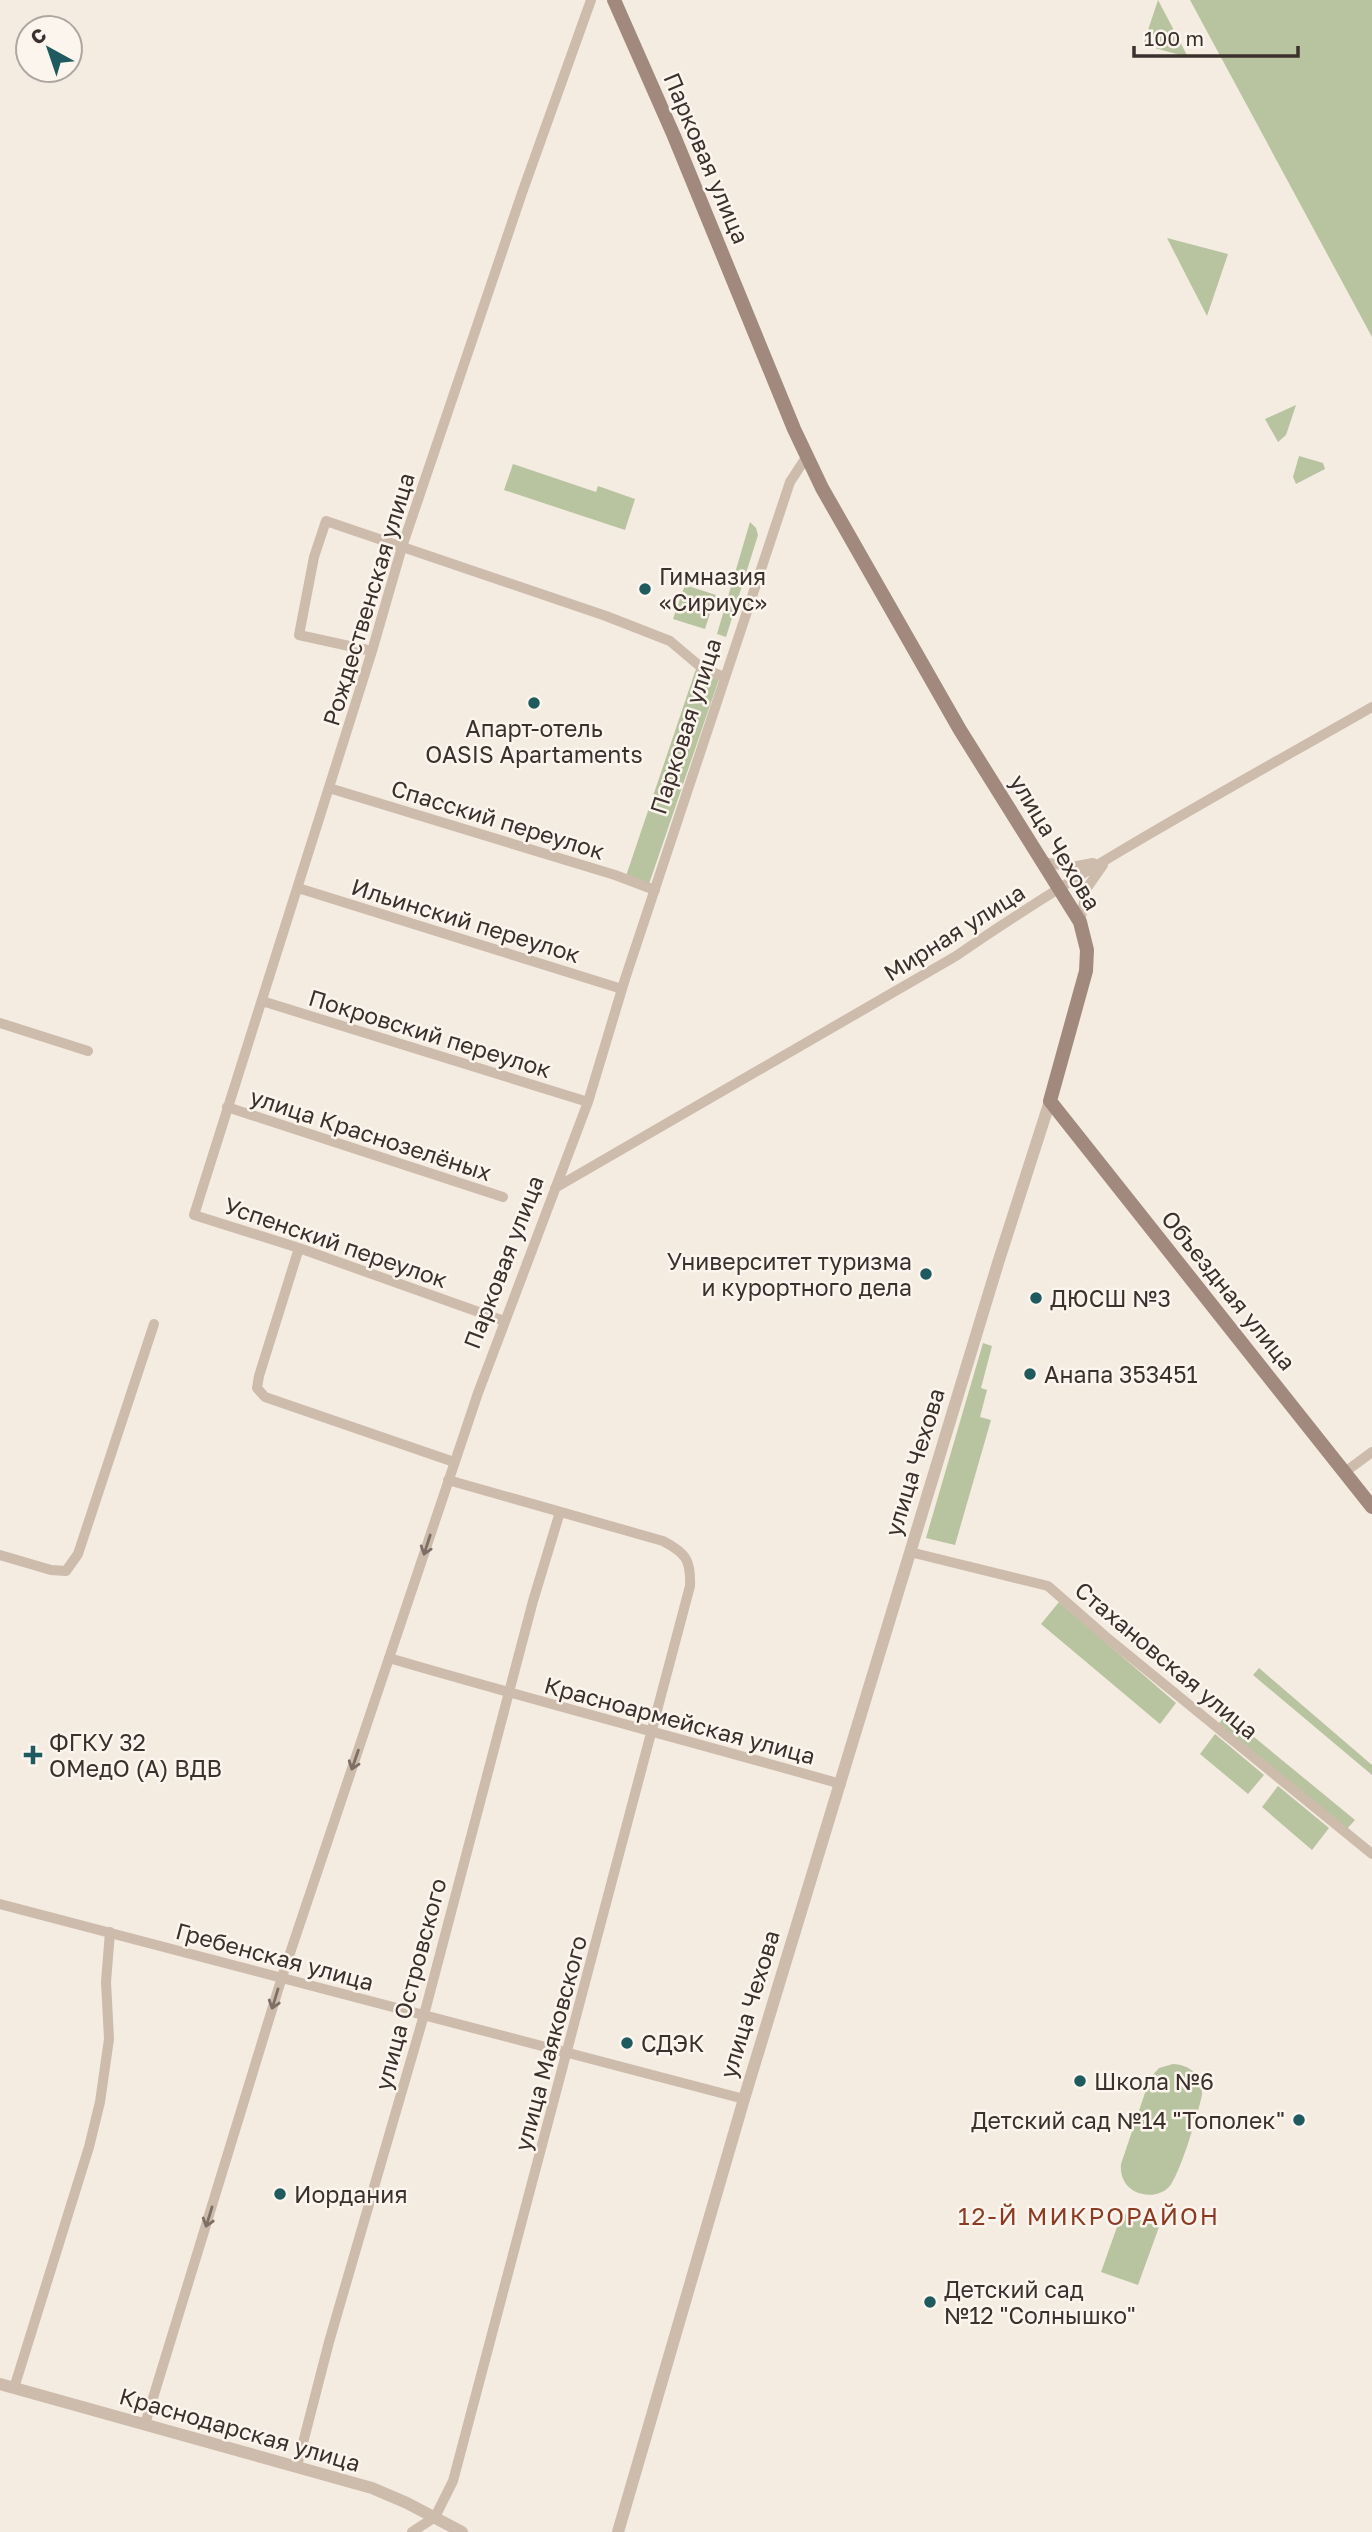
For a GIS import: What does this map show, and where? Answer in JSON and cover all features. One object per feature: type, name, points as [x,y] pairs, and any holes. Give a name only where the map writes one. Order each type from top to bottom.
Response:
[{"type":"main road","name":"Парковая улица","points":[[614,0],[685,162],[807,456]]},
{"type":"main road","name":"улица Чехова","points":[[807,456],[960,730],[1080,922],[1087,950],[1086,971],[1050,1101]]},
{"type":"main road","name":"Объездная улица","points":[[1050,1101],[1372,1507]]},
{"type":"street","name":"Рождественская улица","points":[[194,1215],[402,547],[522,192],[592,0]]},
{"type":"street","name":"Парковая улица","points":[[145,2424],[282,1977],[454,1462],[504,1321],[588,1102],[622,989],[790,482],[807,456]]},
{"type":"street","points":[[372,650],[299,635],[313,557],[326,521],[606,616],[670,641],[702,668],[724,677]]},
{"type":"street","name":"Мирная улица","points":[[555,1189],[944,963],[1107,859],[1372,707]]},
{"type":"street","name":"Спасский переулок","points":[[329,788],[615,875],[655,890]]},
{"type":"street","points":[[1043,862],[1072,867],[1107,859]]},
{"type":"street","points":[[1080,922],[1087,888],[1107,859]]},
{"type":"street","name":"Ильинский переулок","points":[[298,888],[622,989]]},
{"type":"street","name":"Покровский переулок","points":[[262,1001],[588,1102]]},
{"type":"street","points":[[0,1023],[88,1051]]},
{"type":"street","name":"улица Чехова","points":[[618,2532],[744,2099],[998,1263],[1050,1101]]},
{"type":"street","name":"улица Краснозелёных","points":[[227,1107],[503,1197]]},
{"type":"street","name":"Успенский переулок","points":[[194,1215],[299,1248],[504,1321]]},
{"type":"street","points":[[299,1248],[257,1388],[265,1397],[454,1462]]},
{"type":"street","points":[[0,1555],[51,1570],[66,1571],[78,1554],[154,1324]]},
{"type":"street","points":[[1345,1472],[1372,1452]]},
{"type":"street","points":[[448,1480],[560,1513]]},
{"type":"street","name":"улица Маяковского","points":[[435,2517],[453,2481],[690,1586],[691,1570],[682,1551],[663,1541],[560,1513]]},
{"type":"street","name":"улица Островского","points":[[297,2466],[329,2342],[424,2015],[509,1693],[560,1513]]},
{"type":"street","name":"Стахановская улица","points":[[911,1552],[1048,1586],[1105,1636],[1372,1854]]},
{"type":"street","name":"Красноармейская улица","points":[[389,1658],[841,1784]]},
{"type":"street","name":"Гребенская улица","points":[[0,1904],[744,2099]]},
{"type":"street","points":[[14,2388],[85,2160],[100,2102],[109,2039],[106,1982],[110,1932]]},
{"type":"street","name":"Краснодарская улица","points":[[0,2384],[372,2488],[462,2532]]},
{"type":"street","points":[[412,2532],[435,2517]]},
{"type":"green space","points":[[1158,0],[1188,57],[1143,45]]},
{"type":"green space","points":[[1190,0],[1372,0],[1372,337]]},
{"type":"green space","points":[[1167,238],[1228,254],[1207,316]]},
{"type":"green space","points":[[1296,405],[1286,435],[1278,442],[1265,419]]},
{"type":"green space","points":[[1299,456],[1323,463],[1325,469],[1296,484],[1293,477]]},
{"type":"green space","points":[[513,464],[596,492],[598,486],[635,499],[625,530],[504,490]]},
{"type":"green space","points":[[750,522],[758,535],[726,637],[717,634]]},
{"type":"green space","points":[[685,585],[716,595],[705,629],[673,619]]},
{"type":"green space","points":[[696,669],[719,679],[649,884],[626,876]]},
{"type":"green space","points":[[983,1343],[992,1346],[981,1388],[987,1390],[980,1417],[991,1420],[955,1545],[926,1538]]},
{"type":"green space","points":[[1059,1602],[1176,1703],[1160,1724],[1041,1624]]},
{"type":"green space","points":[[1259,1668],[1372,1765],[1372,1775],[1253,1675]]},
{"type":"green space","points":[[1226,1714],[1355,1820],[1346,1830],[1218,1725]]},
{"type":"green space","points":[[1215,1734],[1264,1775],[1248,1794],[1200,1754]]},
{"type":"green space","points":[[1278,1786],[1329,1828],[1312,1850],[1262,1807]]},
{"type":"green space","points":[[1173,2064],[1195,2073],[1202,2088],[1202,2095],[1188,2143],[1169,2187],[1153,2195],[1143,2194],[1134,2191],[1125,2183],[1121,2164],[1150,2078],[1159,2068]]},
{"type":"green space","points":[[1122,2213],[1159,2227],[1138,2285],[1101,2272]]},
{"type":"place","name":"Гимназия «Сириус»","points":[[645,589]]},
{"type":"place","name":"Апарт-отель OASIS Apartaments","points":[[534,703]]},
{"type":"place","name":"Университет туризма и курортного дела","points":[[926,1274]]},
{"type":"place","name":"ДЮСШ №3","points":[[1036,1298]]},
{"type":"place","name":"Анапа 353451","points":[[1030,1374]]},
{"type":"place","name":"ФГКУ 32 ОМедО (А) ВДВ","points":[[33,1755]]},
{"type":"place","name":"СДЭК","points":[[627,2043]]},
{"type":"place","name":"Школа №6","points":[[1080,2081]]},
{"type":"place","name":"Детский сад №14 \"Тополек\"","points":[[1299,2120]]},
{"type":"place","name":"Иордания","points":[[280,2194]]},
{"type":"place","name":"Детский сад №12 \"Солнышко\"","points":[[930,2302]]},
{"type":"district","name":"12-Й МИКРОРАЙОН","points":[[1089,2215]]}]
